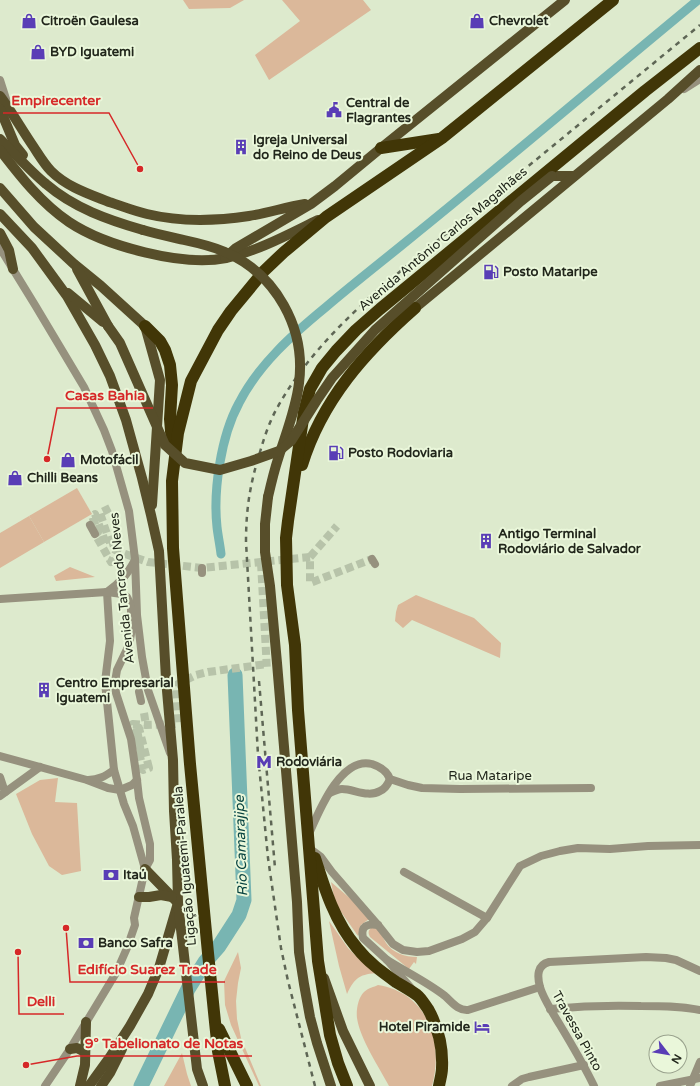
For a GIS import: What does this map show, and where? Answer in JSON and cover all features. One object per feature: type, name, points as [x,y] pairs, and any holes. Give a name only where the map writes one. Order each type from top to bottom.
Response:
[{"type":"highway","points":[[595,14],[606,0]]},
{"type":"highway","points":[[174,462],[178,433],[191,380],[218,330],[235,305],[264,271],[326,217],[442,138],[613,0]]},
{"type":"highway","name":"Avenida Antônio Carlos Magalhães","points":[[347,1086],[338,1063],[330,1035],[318,961],[294,645],[287,584],[286,538],[304,412],[310,389],[322,368],[336,351],[356,330],[380,309],[645,91],[700,48]]},
{"type":"highway","points":[[381,148],[442,138]]},
{"type":"highway","name":"Avenida Antônio Carlos Magalhães","points":[[290,506],[304,456],[312,436],[332,399],[345,380],[374,347],[415,308]]},
{"type":"highway","points":[[145,326],[160,341],[170,365],[172,385],[170,419],[174,462]]},
{"type":"highway","name":"Ligação Iguatemi-Paralela","points":[[174,462],[172,481],[173,548],[190,764],[218,1051],[225,1086]]},
{"type":"highway","points":[[308,835],[327,897],[342,929],[366,959],[420,998],[431,1016],[439,1036],[441,1051],[442,1069],[439,1086]]},
{"type":"highway","points":[[215,1017],[247,1086]]},
{"type":"main road","points":[[225,258],[236,248],[311,204],[335,186],[565,0]]},
{"type":"main road","name":"Avenida Antônio Carlos Magalhães","points":[[415,308],[668,99],[700,70]]},
{"type":"main road","points":[[0,96],[15,145],[32,171]]},
{"type":"main road","points":[[4,108],[50,170],[60,179],[80,190],[128,209],[171,219],[203,220],[248,216],[311,204]]},
{"type":"main road","points":[[0,139],[47,185],[79,206],[118,223],[213,247],[231,255],[260,275],[280,298],[294,329],[300,355],[299,382],[292,416],[278,459],[268,497],[265,524],[265,552],[271,593],[297,902],[299,952],[310,1017],[331,1086]]},
{"type":"main road","points":[[0,150],[17,173],[50,207],[70,222],[86,231],[121,245],[155,255],[179,259],[206,260],[225,258],[256,249],[326,217]]},
{"type":"main road","points":[[74,264],[108,326],[120,343],[165,445],[185,463],[220,470],[250,462],[279,451],[291,441],[332,378],[375,330],[515,206],[552,176],[566,156]]},
{"type":"main road","points":[[552,176],[574,176]]},
{"type":"main road","points":[[0,188],[34,227],[145,326],[160,380],[151,515]]},
{"type":"main road","name":"Avenida Tancredo Neves","points":[[0,214],[32,248],[67,296],[95,345],[118,395],[126,420],[142,478],[158,551],[173,760],[174,811],[178,860],[175,900],[159,968],[148,994],[130,1026],[89,1086]]},
{"type":"main road","points":[[0,233],[9,250],[13,269]]},
{"type":"main road","points":[[59,285],[108,326]]},
{"type":"main road","points":[[145,869],[175,900],[180,922],[197,1069],[203,1086]]},
{"type":"main road","points":[[139,897],[161,895],[175,900]]},
{"type":"main road","points":[[318,961],[343,1031],[370,1086]]},
{"type":"main road","points":[[80,1086],[85,1065],[86,1022]]},
{"type":"main road","points":[[101,1086],[122,1050],[130,1026]]},
{"type":"main road","points":[[70,1049],[77,1048],[85,1052]]},
{"type":"street","points":[[668,99],[700,79]]},
{"type":"street","points":[[0,80],[4,108]]},
{"type":"street","name":"Avenida Tancredo Neves","points":[[0,248],[84,387],[112,451],[129,511],[135,559],[137,615],[148,690],[173,760]]},
{"type":"street","points":[[90,525],[95,534]]},
{"type":"street","points":[[0,599],[107,592],[124,578],[135,559]]},
{"type":"street","name":"Avenida Tancredo Neves","points":[[137,780],[131,739],[116,693],[115,682],[117,670],[129,645],[131,634],[131,608],[127,597],[122,594],[107,592],[110,641],[105,682],[114,770],[124,804],[133,826],[145,869]]},
{"type":"street","points":[[139,692],[140,701]]},
{"type":"street","points":[[0,756],[87,780],[108,788],[120,790],[132,785],[137,780]]},
{"type":"street","name":"Rua Mataripe","points":[[308,835],[319,811],[336,782],[350,768],[367,763],[378,766],[384,770],[389,775],[390,779],[422,788],[592,788]]},
{"type":"street","points":[[0,777],[3,794],[40,767]]},
{"type":"street","points":[[87,780],[101,778],[114,770]]},
{"type":"street","points":[[330,793],[337,789],[374,793],[380,791],[386,786],[390,779]]},
{"type":"street","points":[[45,1086],[70,1049],[116,973],[135,925],[134,918],[145,869],[150,860],[150,844],[139,798],[137,780]]},
{"type":"street","points":[[313,851],[321,857],[393,944],[408,952],[417,952],[429,951],[462,939],[475,932],[487,918],[520,866],[541,856],[578,848],[610,849],[648,846],[700,845]]},
{"type":"street","points":[[404,872],[487,918]]},
{"type":"street","points":[[378,925],[366,925],[362,933],[363,938],[387,960],[420,998]]},
{"type":"street","name":"Travessa Pinto","points":[[594,1086],[584,1065],[550,1009],[540,987],[539,970],[541,966],[544,963],[549,962],[646,957],[676,960],[700,971]]},
{"type":"street","name":"Travessa Pinto","points":[[387,960],[432,987],[455,1006],[464,1010],[540,987]]},
{"type":"street","name":"Travessa Pinto","points":[[373,965],[432,987]]},
{"type":"street","points":[[420,998],[422,987],[432,987]]},
{"type":"street","points":[[550,1009],[609,1005],[668,1006],[700,1010]]},
{"type":"street","points":[[660,1086],[694,1081],[700,1062]]},
{"type":"street","points":[[512,1086],[522,1079],[584,1065]]},
{"type":"shaded area","points":[[183,0],[244,0],[230,8],[189,9]]},
{"type":"shaded area","points":[[282,0],[363,0],[371,10],[269,80],[255,55],[300,21]]},
{"type":"shaded area","points":[[77,488],[92,514],[44,542],[29,516]]},
{"type":"shaded area","points":[[29,516],[44,542],[0,568],[0,533]]},
{"type":"shaded area","points":[[70,567],[95,577],[56,581],[54,576]]},
{"type":"shaded area","points":[[416,595],[474,618],[501,643],[500,658],[412,620],[403,628],[395,621],[398,605]]},
{"type":"shaded area","points":[[58,778],[55,802],[77,803],[81,871],[62,875],[49,866],[32,834],[16,794],[40,780]]},
{"type":"shaded area","points":[[331,882],[352,900],[369,919],[361,925],[358,936],[339,909],[334,897]]},
{"type":"shaded area","points":[[329,921],[348,948],[362,962],[379,973],[367,974],[359,978],[347,994],[339,966]]},
{"type":"shaded area","points":[[371,928],[378,929],[386,943],[396,952],[417,957],[416,964],[414,962],[409,969],[370,937],[369,930]]},
{"type":"shaded area","points":[[238,952],[241,968],[236,1001],[237,1019],[241,1038],[261,1086],[259,1086],[231,1025],[225,1005],[224,981]]},
{"type":"shaded area","points":[[378,985],[395,990],[409,998],[420,1009],[428,1022],[436,1053],[432,1086],[389,1086],[370,1053],[359,1026],[357,1008],[360,997],[364,992]]},
{"type":"shaded area","points":[[182,1053],[191,1086],[164,1086]]},
{"type":"waterway","points":[[221,554],[217,527],[216,497],[217,480],[223,447],[233,416],[256,375],[278,350],[314,317],[698,0]]},
{"type":"waterway","name":"Rio Camarajipe","points":[[141,1086],[188,989],[205,962],[219,946],[239,915],[244,900],[235,675]]},
{"type":"tunnel","points":[[110,508],[100,513],[110,543],[106,544],[95,514],[92,516],[98,532],[95,534],[111,562],[117,551],[148,562],[202,568],[310,557],[310,583],[372,559]]},
{"type":"tunnel","points":[[310,557],[337,526]]},
{"type":"tunnel","points":[[261,563],[267,670]]},
{"type":"tunnel","points":[[141,753],[137,729],[139,728],[149,768],[143,770],[133,724],[178,724],[176,685],[196,675],[208,672],[267,664]]},
{"type":"tunnel","points":[[144,713],[146,725]]},
{"type":"railway","points":[[315,1086],[281,948],[268,858],[258,755],[246,530],[251,486],[267,431],[271,420],[286,392],[310,360],[336,330],[365,302],[380,288],[700,25]]},
{"type":"railway","points":[[259,681],[275,868]]},
{"type":"place","name":"Citroën Gaulesa","points":[[29,21]]},
{"type":"place","name":"Chevrolet","points":[[477,21]]},
{"type":"place","name":"BYD Iguatemi","points":[[38,52]]},
{"type":"place","name":"Central de Flagrantes","points":[[334,110]]},
{"type":"place","name":"Igreja Universal do Reino de Deus","points":[[241,147]]},
{"type":"place","name":"Empirecenter","points":[[140,169]]},
{"type":"place","name":"Posto Mataripe","points":[[491,272]]},
{"type":"place","name":"Posto Rodoviaria","points":[[336,453]]},
{"type":"place","name":"Casas Bahia","points":[[47,459]]},
{"type":"place","name":"Motofácil","points":[[68,460]]},
{"type":"place","name":"Chilli Beans","points":[[15,478]]},
{"type":"place","name":"Antigo Terminal Rodoviário de Salvador","points":[[486,541]]},
{"type":"place","name":"Centro Empresarial Iguatemi","points":[[44,690]]},
{"type":"place","name":"Rodoviária","points":[[264,762]]},
{"type":"place","name":"Itaú","points":[[111,875]]},
{"type":"place","name":"Edifício Suarez Trade","points":[[66,928]]},
{"type":"place","name":"Banco Safra","points":[[86,943]]},
{"type":"place","name":"Delli","points":[[18,952]]},
{"type":"place","name":"Hotel Piramide","points":[[482,1027]]},
{"type":"place","name":"9° Tabelionato de Notas","points":[[26,1065]]}]
